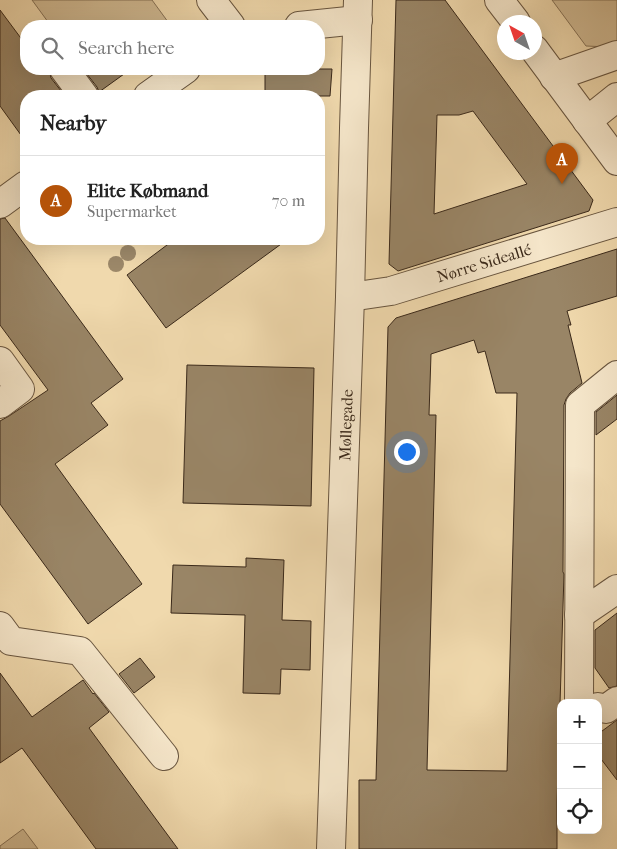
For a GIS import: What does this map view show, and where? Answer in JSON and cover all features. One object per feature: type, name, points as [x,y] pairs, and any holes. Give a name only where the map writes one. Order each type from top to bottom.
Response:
[{"type":"street","points":[[212,0],[227,20]]},
{"type":"street","points":[[500,0],[511,15]]},
{"type":"street","points":[[321,20],[358,10]]},
{"type":"street","name":"Møllegade","points":[[331,849],[358,10]]},
{"type":"street","points":[[554,77],[617,55]]},
{"type":"street","points":[[542,60],[617,161]]},
{"type":"street","points":[[68,75],[80,90]]},
{"type":"street","points":[[156,90],[178,75]]},
{"type":"street","points":[[587,121],[617,96]]},
{"type":"street","points":[[0,204],[20,189]]},
{"type":"street","name":"Nørre Sideallé","points":[[350,297],[391,291],[617,222]]},
{"type":"street","points":[[0,361],[20,389],[0,404]]},
{"type":"street","points":[[579,699],[580,405],[617,375]]},
{"type":"street","points":[[579,615],[617,589]]},
{"type":"street","points":[[5,633],[80,651],[164,756]]},
{"type":"shaded area","points":[[32,0],[152,0],[167,20],[47,20]]},
{"type":"shaded area","points":[[552,0],[617,0],[617,42],[609,47],[586,46]]},
{"type":"shaded area","points":[[23,829],[38,849],[0,849],[0,846]]},
{"type":"building","points":[[396,0],[445,0],[593,200],[589,211],[398,271],[389,264]],"holes":[[[473,111],[527,184],[434,214],[437,115],[459,115]]]},
{"type":"building","points":[[0,10],[20,37],[20,75],[50,75],[60,90],[20,90],[20,134],[0,106]]},
{"type":"building","points":[[325,69],[332,69],[330,96],[325,96],[325,90],[265,90],[265,75],[325,75]]},
{"type":"building","points":[[88,75],[123,75],[102,90],[98,90]]},
{"type":"building","points":[[5,218],[20,238],[20,245],[25,245],[123,379],[91,403],[108,425],[55,464],[142,584],[88,624],[0,504],[0,421],[48,390],[0,325],[0,219]]},
{"type":"building","points":[[167,245],[280,245],[166,328],[127,275]]},
{"type":"building","points":[[617,249],[617,296],[567,311],[571,325],[568,325],[582,383],[570,393],[564,405],[564,574],[560,699],[557,699],[557,849],[359,849],[359,780],[376,780],[388,327],[396,318]],"holes":[[[474,340],[478,353],[485,351],[496,393],[517,393],[507,771],[427,770],[436,415],[429,415],[431,354]]]},
{"type":"building","points":[[187,365],[314,368],[311,506],[183,503]]},
{"type":"building","points":[[617,395],[617,419],[596,435],[596,412]]},
{"type":"building","points":[[246,558],[284,560],[282,620],[311,621],[310,670],[281,669],[280,694],[243,693],[245,615],[171,613],[173,565],[246,567]]},
{"type":"building","points":[[617,613],[617,686],[609,688],[595,668],[595,630]]},
{"type":"building","points":[[140,658],[155,677],[134,693],[119,674]]},
{"type":"building","points":[[0,673],[32,717],[83,680],[109,712],[89,728],[178,849],[96,849],[22,748],[0,763]]},
{"type":"building","points":[[617,720],[617,780],[602,760],[602,731]]},
{"type":"place","name":"Elite Købmand","points":[[562,184]]}]
